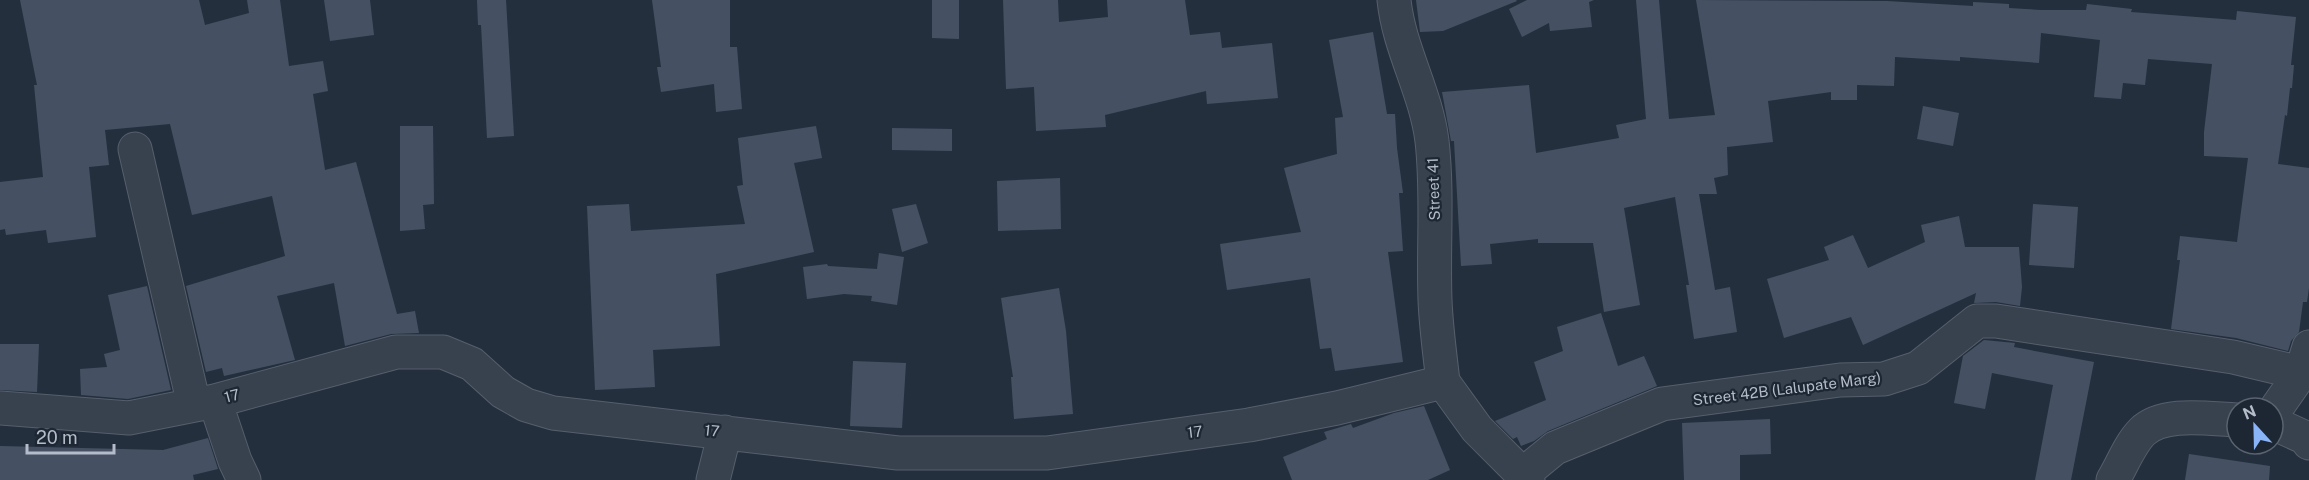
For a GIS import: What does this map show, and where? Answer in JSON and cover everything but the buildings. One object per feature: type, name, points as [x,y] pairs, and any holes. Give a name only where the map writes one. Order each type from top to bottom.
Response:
[{"type":"street","name":"Street 41","points":[[1394,0],[1406,54],[1431,138],[1435,173],[1435,302],[1443,382]]},
{"type":"street","points":[[135,149],[204,403],[244,480]]},
{"type":"street","name":"Street 42B (Lalupate Marg)","points":[[1525,478],[1555,448],[1662,404],[1840,380],[1884,378],[1918,368],[1977,321],[1996,321],[2221,355],[2305,360]]},
{"type":"street","name":"17","points":[[0,408],[129,418],[204,403],[396,352],[443,352],[472,364],[503,392],[526,405],[553,413],[898,453],[1047,453],[1249,425],[1337,408],[1443,382]]},
{"type":"street","points":[[2283,396],[2305,360]]},
{"type":"street","points":[[1443,382],[1477,429],[1525,478]]},
{"type":"street","points":[[2114,480],[2140,433],[2154,422],[2174,418],[2225,420]]},
{"type":"street","points":[[2285,428],[2306,438],[2309,443]]},
{"type":"street","points":[[713,480],[725,432]]}]
